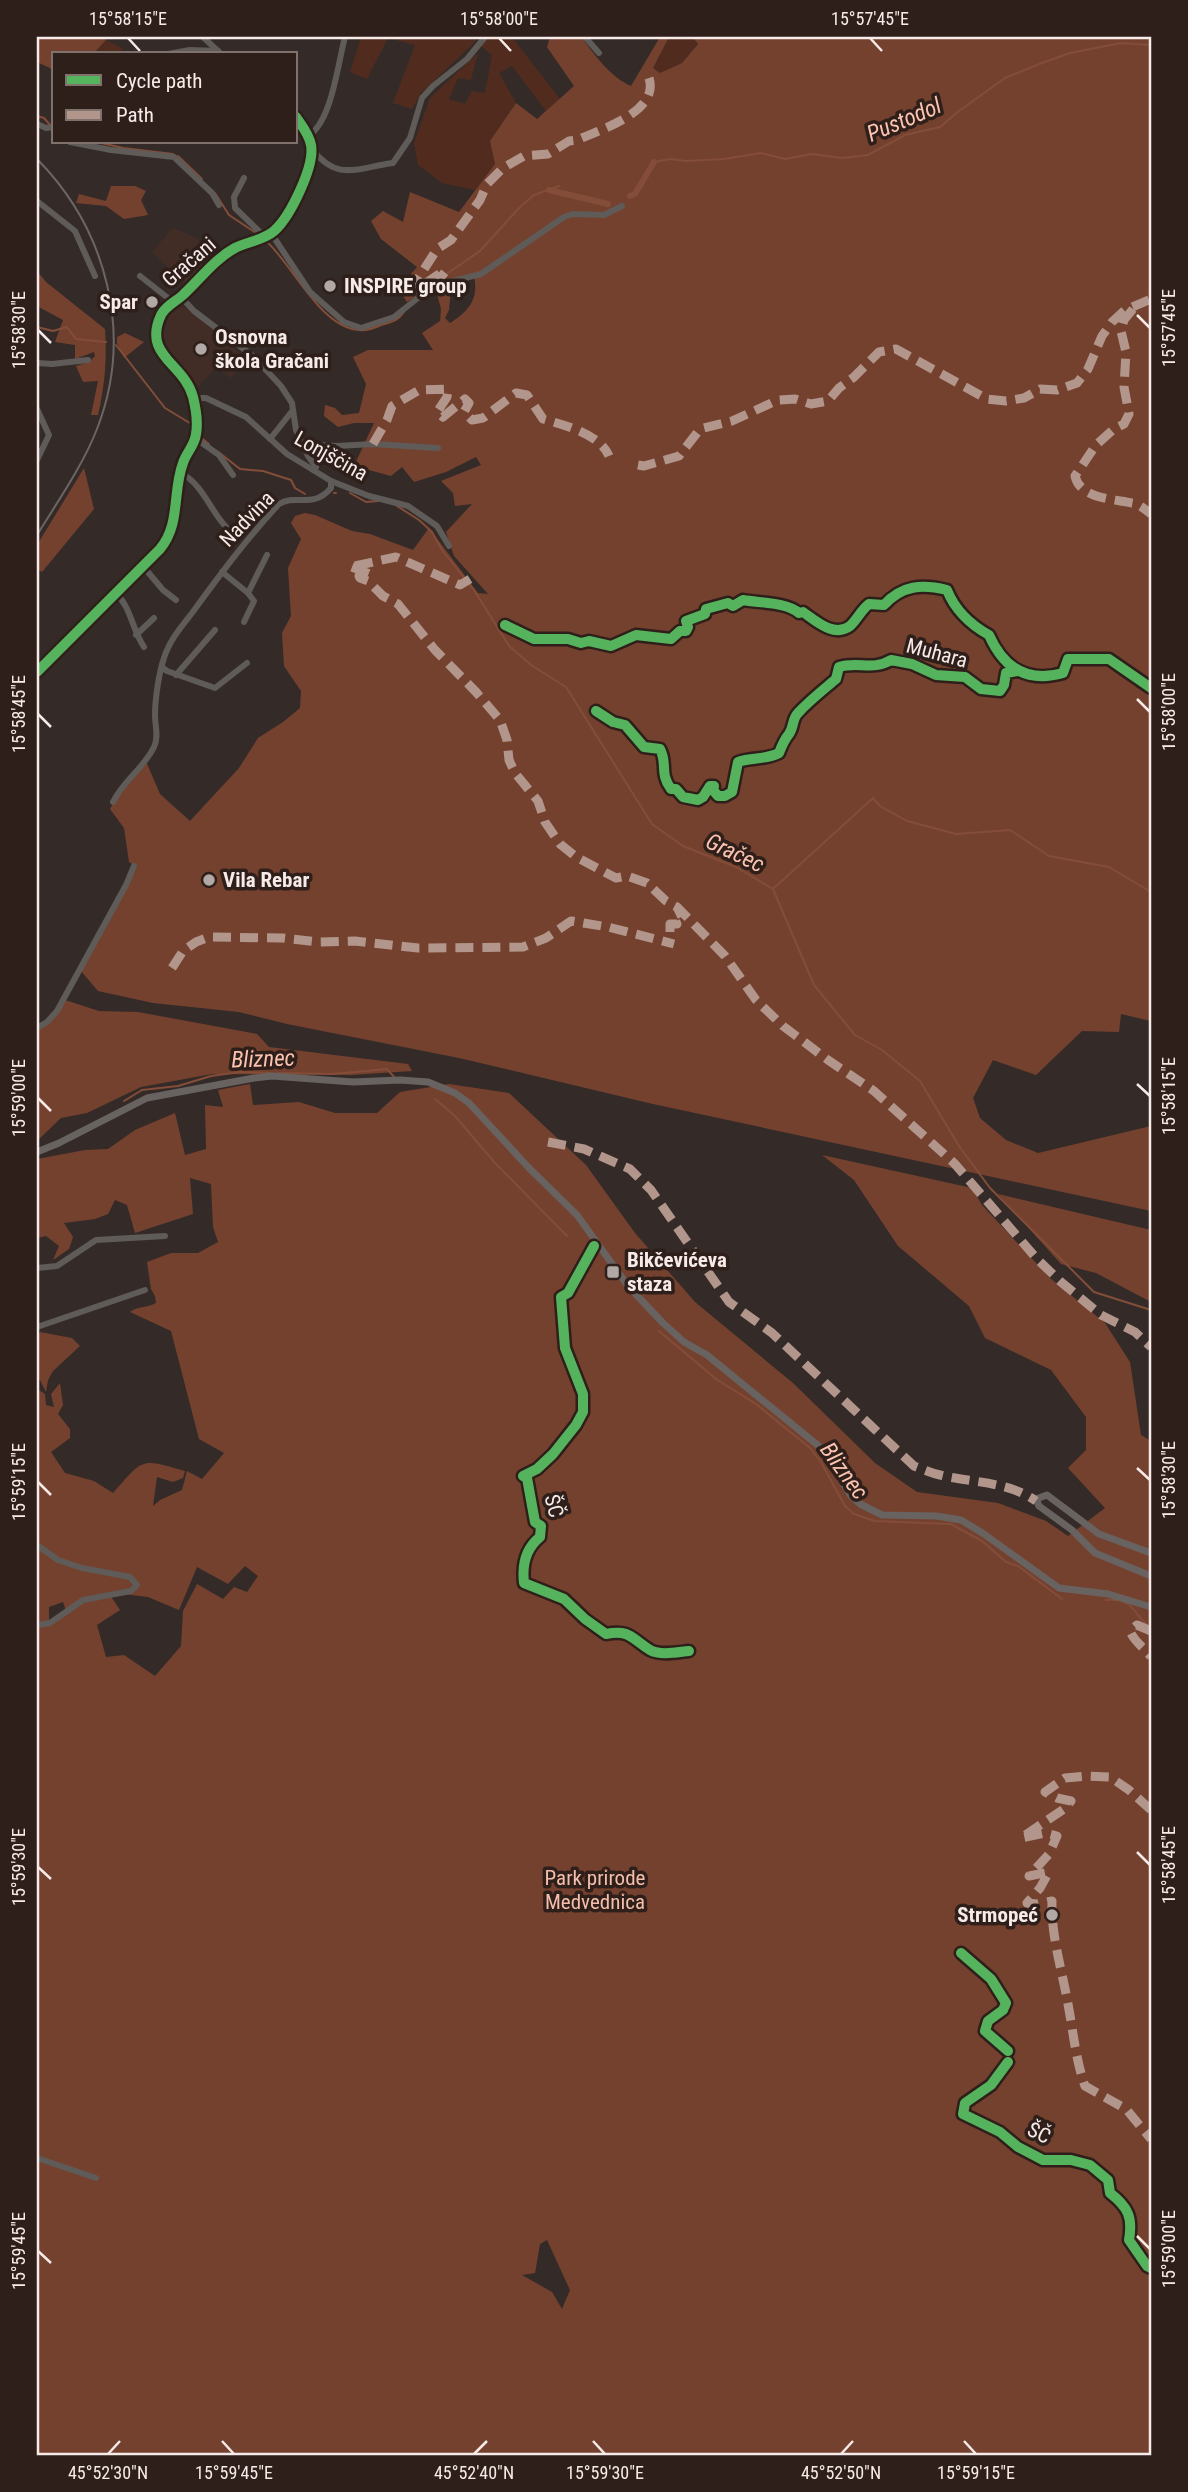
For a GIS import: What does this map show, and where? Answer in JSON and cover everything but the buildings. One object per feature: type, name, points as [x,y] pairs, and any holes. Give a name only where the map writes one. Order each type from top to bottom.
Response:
[{"type":"main road","points":[[37,1152],[147,1098],[254,1077],[353,1082],[428,1082],[456,1093],[469,1103],[577,1214],[628,1286],[663,1323],[684,1342],[707,1355],[820,1447],[851,1496],[860,1504],[882,1515],[936,1516],[961,1520],[1059,1588],[1108,1594],[1151,1607]]},
{"type":"main road","points":[[1151,1553],[1099,1534],[1047,1495],[1036,1499],[1039,1506],[1072,1530],[1095,1553],[1151,1576]]},
{"type":"street","points":[[203,37],[219,52]]},
{"type":"street","points":[[308,135],[314,132],[323,115],[339,68],[345,37]]},
{"type":"street","points":[[298,120],[322,161],[340,170],[353,172],[393,163],[410,138],[422,98],[467,59],[485,37]]},
{"type":"street","points":[[585,37],[598,53]]},
{"type":"street","points":[[179,52],[210,52]]},
{"type":"street","points":[[37,124],[52,129]]},
{"type":"street","points":[[80,144],[176,158],[212,193],[219,205]]},
{"type":"street","points":[[268,235],[291,207],[310,161],[312,148]]},
{"type":"street","points":[[310,161],[322,161]]},
{"type":"street","points":[[244,178],[234,197],[235,208],[268,235],[310,292],[351,325],[361,328],[388,320],[428,289],[481,274],[564,217],[573,214],[604,215],[622,206]]},
{"type":"street","points":[[37,201],[75,231],[95,276]]},
{"type":"street","name":"Gračani","points":[[195,438],[193,398],[187,383],[161,353],[155,340],[161,315],[234,248],[268,235]]},
{"type":"street","points":[[140,276],[173,302]]},
{"type":"street","points":[[181,297],[253,356],[276,379],[286,392],[302,444],[322,474]]},
{"type":"street","points":[[37,363],[52,364],[88,359]]},
{"type":"street","name":"Lonjščina","points":[[193,398],[206,398],[246,417],[287,454],[331,481],[364,494],[408,506],[437,526],[449,546]]},
{"type":"street","points":[[37,409],[49,435],[37,460]]},
{"type":"street","points":[[270,439],[293,410]]},
{"type":"street","points":[[37,672],[160,549],[172,531],[180,471],[195,438],[219,455],[233,475]]},
{"type":"street","points":[[302,444],[438,448]]},
{"type":"street","points":[[180,471],[202,490],[218,519],[230,531]]},
{"type":"street","name":"Nadvina","points":[[113,802],[120,789],[142,766],[155,746],[156,706],[163,659],[173,639],[222,572],[279,504],[285,501],[305,502],[320,497],[331,488],[331,481]]},
{"type":"street","name":"Nadvina","points":[[248,593],[267,555]]},
{"type":"street","points":[[142,565],[163,590],[176,600]]},
{"type":"street","name":"Nadvina","points":[[222,572],[254,601],[244,622]]},
{"type":"street","points":[[115,592],[127,608],[136,635],[144,647]]},
{"type":"street","points":[[136,635],[154,618]]},
{"type":"street","points":[[176,675],[215,629]]},
{"type":"street","points":[[163,668],[215,688],[247,663]]},
{"type":"street","points":[[37,1028],[57,1011],[134,866]]},
{"type":"street","points":[[37,1268],[57,1266],[96,1240],[165,1237]]},
{"type":"street","points":[[37,1327],[145,1290]]},
{"type":"street","points":[[37,1545],[58,1560],[82,1568],[130,1577],[137,1585],[131,1591],[83,1600],[50,1623],[37,1625]]},
{"type":"street","points":[[37,2158],[96,2178]]},
{"type":"shaded area","points":[[361,37],[478,37],[421,93],[412,109],[393,103],[415,45],[388,38],[367,79],[350,72]]},
{"type":"shaded area","points":[[489,37],[512,37],[560,99],[546,111],[512,66],[499,73],[516,103],[490,141],[495,164],[475,190],[442,183],[418,165],[414,143],[430,98],[478,53],[471,80],[458,78],[449,99],[465,104],[472,91],[485,93],[492,55],[481,46]]},
{"type":"shaded area","points":[[669,37],[693,37],[698,43],[682,63],[660,73],[653,68]]},
{"type":"shaded area","points":[[106,40],[122,48],[121,52],[95,52]]},
{"type":"shaded area","points":[[173,228],[195,237],[215,257],[186,285],[152,252]]},
{"type":"shaded area","name":"Osnovna škola Gračani","points":[[179,305],[224,335],[222,339],[243,356],[247,353],[250,356],[231,378],[216,367],[197,388],[190,375],[166,347],[163,331],[170,313]]},
{"type":"green space","points":[[39,37],[104,37],[106,40],[95,52],[52,52],[52,69],[37,62]]},
{"type":"green space","points":[[550,37],[581,37],[609,71],[631,86],[660,37],[669,37],[653,68],[660,73],[682,63],[698,44],[693,37],[1151,37],[1151,1021],[1121,1014],[1119,1032],[1082,1031],[1036,1075],[993,1060],[973,1098],[980,1118],[1006,1140],[1038,1153],[1151,1126],[1151,1211],[239,1012],[153,1003],[98,991],[81,971],[137,867],[129,862],[124,828],[110,809],[121,789],[145,759],[160,794],[190,821],[239,768],[258,738],[300,708],[301,691],[284,666],[282,633],[291,616],[288,568],[301,539],[291,523],[295,516],[305,513],[315,515],[352,531],[370,534],[413,550],[429,528],[478,593],[488,594],[454,556],[446,532],[472,504],[455,506],[453,493],[441,481],[481,465],[476,457],[446,472],[414,482],[402,467],[391,476],[354,466],[374,423],[354,423],[338,427],[324,416],[325,405],[335,408],[342,415],[359,413],[366,384],[353,357],[368,350],[433,350],[422,333],[440,321],[441,309],[437,294],[445,286],[451,289],[449,310],[445,318],[450,323],[471,304],[475,291],[474,276],[429,287],[407,302],[398,289],[417,267],[381,239],[371,221],[383,211],[403,222],[410,192],[459,212],[495,164],[490,141],[516,103],[537,119],[574,86],[547,47]]},
{"type":"green space","points":[[111,186],[135,186],[146,191],[141,200],[148,215],[124,219],[106,206],[76,203],[79,194],[106,201]]},
{"type":"green space","points":[[37,271],[46,282],[105,329],[105,372],[98,415],[91,415],[98,381],[83,382],[76,366],[89,362],[95,356],[94,352],[75,359],[75,345],[55,342],[63,320],[37,306]]},
{"type":"green space","points":[[125,333],[144,342],[124,358],[117,337]]},
{"type":"green space","points":[[84,468],[94,509],[42,572],[37,569],[37,545]]},
{"type":"green space","points":[[65,1000],[99,1011],[138,1012],[257,1034],[269,1047],[408,1064],[412,1071],[350,1075],[212,1074],[141,1087],[87,1113],[61,1118],[37,1141],[37,1030]]},
{"type":"green space","name":"Park prirode Medvednica","points":[[250,1084],[253,1105],[299,1102],[335,1113],[377,1113],[400,1092],[449,1084],[509,1093],[586,1165],[635,1233],[695,1302],[793,1383],[875,1463],[917,1492],[998,1503],[1046,1521],[1068,1536],[1105,1508],[1068,1468],[1086,1450],[1086,1417],[1051,1370],[985,1338],[969,1306],[898,1246],[854,1180],[822,1155],[972,1188],[982,1205],[1050,1278],[1105,1323],[1130,1362],[1141,1435],[1151,1441],[1151,2455],[37,2455],[37,1389],[45,1394],[46,1405],[54,1407],[51,1394],[60,1383],[63,1405],[58,1414],[70,1429],[70,1438],[51,1452],[65,1473],[94,1481],[113,1493],[131,1473],[144,1464],[159,1464],[185,1471],[183,1478],[173,1482],[157,1477],[153,1506],[182,1490],[187,1471],[202,1479],[224,1453],[199,1439],[171,1331],[130,1312],[156,1303],[147,1262],[171,1253],[198,1253],[218,1242],[213,1227],[211,1184],[190,1178],[193,1214],[135,1233],[127,1205],[115,1200],[108,1214],[95,1219],[64,1223],[73,1237],[69,1249],[53,1260],[59,1246],[46,1236],[37,1238],[37,1159],[85,1150],[108,1149],[135,1130],[175,1113],[185,1155],[206,1149],[205,1105],[223,1107],[218,1090]],"holes":[[[245,1566],[258,1576],[247,1592],[234,1587],[223,1599],[197,1584],[183,1611],[181,1646],[155,1676],[124,1655],[106,1657],[97,1625],[120,1610],[108,1592],[148,1597],[179,1610],[197,1567],[228,1584]],[[63,1602],[67,1613],[49,1623],[49,1607]],[[547,2240],[570,2290],[562,2309],[552,2292],[522,2275],[535,2273],[540,2244]]]},
{"type":"green space","points":[[998,1194],[1151,1230],[1151,1302],[1096,1273],[1061,1264]]},
{"type":"green space","points":[[40,1332],[72,1338],[80,1346],[53,1371],[46,1392],[40,1380],[37,1381],[37,1339]]},
{"type":"waterway","name":"Pustodol","points":[[654,162],[670,159],[724,159],[761,153],[785,159],[812,154],[842,158],[868,155],[905,135],[940,127],[1005,78],[1042,63],[1070,53],[1121,43],[1151,45]]},
{"type":"waterway","name":"Pustodol","points":[[37,116],[44,118],[51,126]]},
{"type":"waterway","name":"Pustodol","points":[[106,144],[173,154]]},
{"type":"waterway","name":"Pustodol","points":[[178,156],[202,179]]},
{"type":"waterway","points":[[630,196],[635,194],[654,162]]},
{"type":"waterway","name":"Pustodol","points":[[435,282],[480,251],[534,195],[559,186]]},
{"type":"waterway","points":[[549,190],[608,204]]},
{"type":"waterway","name":"Pustodol","points":[[215,193],[229,215],[256,233]]},
{"type":"waterway","name":"Pustodol","points":[[265,240],[319,307],[345,327],[370,329],[394,321],[404,312]]},
{"type":"waterway","name":"Gračec","points":[[37,327],[53,331],[67,327],[76,339],[106,342]]},
{"type":"waterway","name":"Gračec","points":[[116,345],[165,408],[193,425]]},
{"type":"waterway","name":"Gračec","points":[[200,437],[209,444]]},
{"type":"waterway","name":"Gračec","points":[[221,454],[240,469],[263,471],[291,480],[295,488],[305,494]]},
{"type":"waterway","name":"Gračec","points":[[350,493],[366,502],[378,501]]},
{"type":"waterway","name":"Gračec","points":[[397,506],[432,532],[442,550],[474,590],[509,646],[531,665],[566,687],[652,824],[683,846],[736,867],[773,889],[814,985],[855,1035],[882,1050],[920,1081],[959,1146],[990,1188],[1094,1292],[1151,1310]]},
{"type":"waterway","points":[[774,888],[873,798],[880,806],[907,821],[956,834],[1010,830],[1049,856],[1109,867],[1151,892]]},
{"type":"waterway","name":"Bliznec","points":[[279,1073],[332,1074],[387,1069],[395,1078]]},
{"type":"waterway","name":"Bliznec","points":[[124,1101],[142,1090],[178,1086],[211,1076],[240,1072],[270,1073]]},
{"type":"waterway","name":"Bliznec","points":[[435,1099],[455,1116],[495,1163],[567,1236]]},
{"type":"waterway","name":"Bliznec","points":[[659,1331],[716,1379],[756,1404],[810,1448],[821,1462],[845,1506],[854,1514],[875,1521],[951,1524],[982,1541],[1006,1562],[1018,1566],[1062,1599]]},
{"type":"waterway","name":"Bliznec","points":[[1106,1600],[1116,1600],[1129,1605],[1151,1627]]},
{"type":"tram line","points":[[37,159],[61,187],[81,218],[97,251],[107,285],[113,321],[113,357],[108,393],[97,429],[77,470],[37,535]]},
{"type":"marked path","points":[[433,286],[446,271],[421,286],[412,288],[437,249],[451,240],[480,200],[487,184],[503,168],[524,156],[548,154],[569,141],[577,140],[625,118],[645,101],[650,90],[649,78]]},
{"type":"marked path","points":[[638,465],[644,466],[679,456],[700,429],[732,421],[778,400],[795,399],[811,404],[828,401],[879,352],[896,349],[987,399],[1006,401],[1024,398],[1040,389],[1057,390],[1077,383],[1088,369],[1102,336],[1112,322],[1125,310],[1151,299]]},
{"type":"marked path","points":[[1133,309],[1124,320],[1121,331],[1126,352],[1124,387],[1129,414],[1124,424],[1096,445],[1075,476],[1078,484],[1090,494],[1135,504],[1151,514]]},
{"type":"marked path","points":[[373,444],[392,406],[419,390],[448,389],[447,397],[437,412],[443,417],[465,399],[469,403],[464,412],[472,420],[483,418],[516,393],[527,395],[543,419],[590,436],[609,456]]},
{"type":"marked path","points":[[355,566],[396,557],[460,585],[470,579]]},
{"type":"marked path","points":[[352,567],[372,575],[359,576],[383,596],[398,604],[435,650],[500,720],[507,740],[509,760],[515,773],[538,801],[545,822],[560,844],[576,857],[616,878],[627,876],[647,883],[666,901],[677,907],[725,956],[756,1000],[783,1026],[874,1091],[954,1163],[1037,1259],[1061,1282],[1101,1315],[1135,1332],[1151,1347]]},
{"type":"marked path","points":[[670,932],[670,924],[677,924],[673,916],[681,912]]},
{"type":"marked path","points":[[172,968],[183,951],[209,937],[355,941],[418,948],[523,947],[546,938],[571,921],[608,927],[674,944]]},
{"type":"marked path","points":[[548,1142],[584,1149],[630,1169],[651,1190],[729,1302],[772,1333],[914,1466],[940,1475],[1002,1486],[1036,1501]]},
{"type":"marked path","points":[[1151,1631],[1137,1625],[1130,1631],[1151,1657]]},
{"type":"marked path","points":[[1151,1810],[1110,1777],[1065,1778],[1045,1792],[1071,1801],[1064,1809],[1021,1838],[1045,1833],[1057,1836],[1049,1854],[1029,1876],[1049,1872],[1027,1903],[1052,1901],[1057,1950],[1076,2054],[1085,2086],[1126,2109],[1151,2139]]},
{"type":"cycle path","points":[[37,672],[167,539],[174,518],[180,474],[195,438],[197,421],[188,385],[160,350],[157,329],[161,315],[228,252],[270,234],[287,215],[300,191],[311,154],[309,137],[298,120]]},
{"type":"cycle path","points":[[505,625],[534,639],[568,639],[611,646],[636,635],[671,639],[680,631],[686,631],[686,621],[705,614],[706,609],[728,603],[733,606],[743,600],[794,609],[825,627],[838,630],[850,626],[869,604],[884,605],[905,590],[929,587],[947,590],[964,616],[989,635],[1002,657],[1018,670],[1050,676],[1063,673],[1068,659],[1109,659],[1151,688]]},
{"type":"cycle path","name":"Muhara","points":[[596,711],[613,722],[625,725],[644,747],[660,749],[665,778],[671,789],[676,789],[683,797],[698,800],[710,786],[714,786],[713,790],[718,796],[732,792],[738,762],[779,753],[796,715],[836,679],[839,667],[878,665],[891,660],[912,664],[936,675],[965,677],[981,689],[1000,691],[1006,673],[1018,671]]},
{"type":"cycle path","name":"ŠČ","points":[[594,1246],[568,1293],[561,1297],[565,1348],[583,1394],[583,1412],[553,1454],[537,1469],[523,1476],[527,1478],[535,1522],[541,1526],[540,1537],[526,1558],[524,1583],[564,1599],[606,1634],[626,1634],[659,1653],[689,1651]]},
{"type":"cycle path","points":[[961,1953],[991,1979],[1006,2003],[1003,2010],[988,2021],[985,2031],[1008,2051]]},
{"type":"cycle path","name":"ŠČ","points":[[1008,2062],[991,2085],[965,2103],[963,2114],[1000,2132],[1018,2147],[1043,2160],[1071,2160],[1090,2165],[1108,2180],[1110,2193],[1128,2213],[1129,2240],[1151,2268]]},
{"type":"place","name":"INSPIRE group","points":[[330,286]]},
{"type":"place","name":"Spar","points":[[152,302]]},
{"type":"place","name":"Osnovna škola Gračani","points":[[201,349]]},
{"type":"place","name":"Vila Rebar","points":[[209,880]]},
{"type":"place","name":"Bikčevićeva staza","points":[[613,1272]]},
{"type":"place","name":"Strmopeć","points":[[1052,1915]]}]
